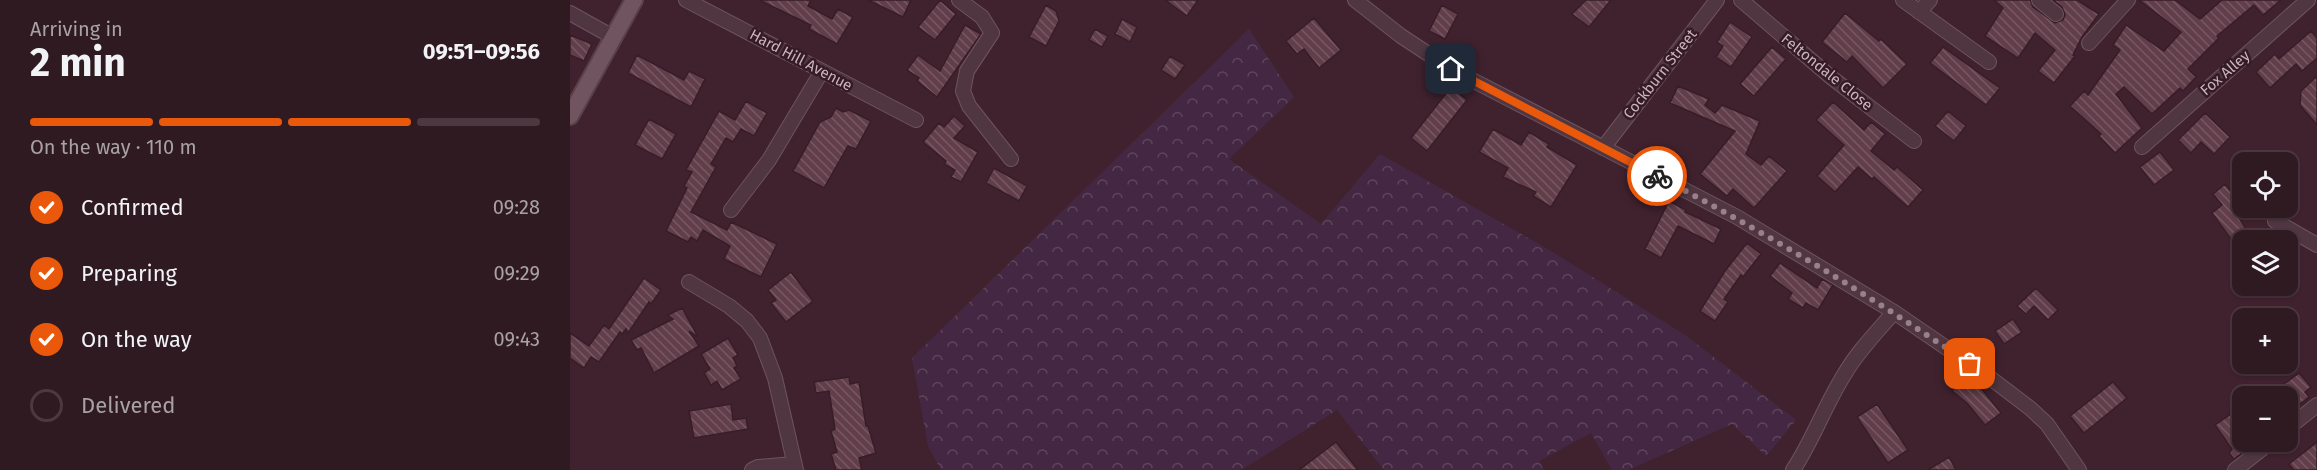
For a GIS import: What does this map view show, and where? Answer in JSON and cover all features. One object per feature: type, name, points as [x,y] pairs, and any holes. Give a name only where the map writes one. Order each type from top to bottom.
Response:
[{"type":"main road","points":[[570,116],[634,0]]},
{"type":"street","name":"Hard Hill Avenue","points":[[687,0],[916,120]]},
{"type":"street","points":[[959,0],[982,17],[992,33],[967,71],[963,91],[969,106],[1011,159]]},
{"type":"street","points":[[1355,0],[1401,36],[1451,69],[1737,218],[1894,312],[1989,377],[2031,410],[2047,424],[2079,470]]},
{"type":"street","name":"Feltondale Close","points":[[1742,0],[1832,78],[1914,141]]},
{"type":"street","points":[[1903,0],[1989,62]]},
{"type":"street","points":[[1919,12],[1930,0]]},
{"type":"street","points":[[2039,0],[2056,14]]},
{"type":"street","points":[[2089,43],[2128,0]]},
{"type":"street","name":"Fox Alley","points":[[2142,147],[2308,0]]},
{"type":"street","name":"Cockburn Street","points":[[1603,148],[1714,1]]},
{"type":"street","points":[[570,13],[613,37]]},
{"type":"street","points":[[731,210],[769,160],[822,71]]},
{"type":"street","points":[[2275,221],[2317,245]]},
{"type":"street","points":[[689,282],[729,306],[747,321],[760,338],[775,378],[786,418],[795,467],[758,467],[752,470]]},
{"type":"street","points":[[1793,470],[1808,447],[1823,412],[1845,373],[1894,312]]},
{"type":"street","points":[[2298,421],[2315,410]]},
{"type":"street","points":[[2235,470],[2258,452]]},
{"type":"green space","points":[[1249,29],[1294,97],[1229,159],[1321,224],[1380,154],[1551,251],[1685,335],[1796,420],[1766,456],[1732,424],[1628,470],[1612,470],[1591,433],[1539,461],[1544,470],[1384,470],[1337,410],[1241,470],[941,470],[928,446],[912,358]]},
{"type":"building","points":[[759,0],[811,0],[808,6],[832,19],[838,9],[853,17],[837,44],[809,29],[811,25]]},
{"type":"building","points":[[868,0],[911,0],[903,17]]},
{"type":"building","points":[[940,0],[956,14],[935,40],[918,27]]},
{"type":"building","points":[[1165,0],[1198,0],[1187,16]]},
{"type":"building","points":[[1586,0],[1611,0],[1589,27],[1572,14]]},
{"type":"building","points":[[1994,0],[2030,0],[2033,7],[2055,23],[2063,20],[2065,15],[2062,7],[2053,0],[2077,0],[2099,14],[2082,37],[2073,55],[2075,56],[2054,83],[2038,71],[2055,50],[2035,33],[2018,58],[1985,36],[2003,8]]},
{"type":"building","points":[[2139,0],[2175,0],[2200,19],[2222,0],[2281,0],[2263,15],[2254,5],[2217,36],[2219,38],[2188,69],[2196,77],[2183,91],[2180,88],[2152,114],[2124,87],[2116,94],[2142,128],[2115,153],[2099,136],[2101,134],[2070,106],[2084,91],[2088,95],[2120,50],[2113,45],[2126,25],[2164,51],[2181,32]]},
{"type":"building","points":[[1046,5],[1056,11],[1059,21],[1046,46],[1029,37]]},
{"type":"building","points":[[1442,5],[1458,14],[1445,39],[1429,31]]},
{"type":"building","points":[[1845,13],[1879,41],[1881,39],[1907,64],[1883,88],[1852,56],[1847,62],[1822,42]]},
{"type":"building","points":[[1314,18],[1341,50],[1319,68],[1304,49],[1297,54],[1286,41]]},
{"type":"building","points":[[1122,19],[1137,27],[1130,42],[1115,34]]},
{"type":"building","points":[[1730,22],[1752,37],[1731,67],[1716,57],[1723,46],[1717,42]]},
{"type":"building","points":[[965,25],[981,34],[937,97],[917,81],[919,78],[907,70],[918,55],[940,71]]},
{"type":"building","points":[[1095,29],[1108,36],[1102,47],[1089,40]]},
{"type":"building","points":[[2311,31],[2317,38],[2317,58],[2302,71],[2296,64],[2270,88],[2256,72],[2275,54],[2279,59]]},
{"type":"building","points":[[570,35],[592,44],[584,61],[570,55]]},
{"type":"building","points":[[1772,47],[1786,59],[1754,96],[1740,84]]},
{"type":"building","points":[[1943,47],[2000,88],[1986,105],[1930,63]]},
{"type":"building","points":[[637,55],[684,80],[689,71],[705,79],[691,107],[628,73]]},
{"type":"building","points":[[1170,56],[1185,65],[1175,79],[1161,70]]},
{"type":"building","points":[[2317,76],[2317,125],[2300,105],[2301,91]]},
{"type":"building","points":[[1678,86],[1709,99],[1705,105],[1715,113],[1722,105],[1760,121],[1746,154],[1761,165],[1769,156],[1787,171],[1754,208],[1733,189],[1727,196],[1700,174],[1735,131],[1670,103]]},
{"type":"building","points":[[1451,87],[1467,100],[1427,151],[1411,138]]},
{"type":"building","points":[[746,101],[767,113],[754,136],[741,129],[733,142],[726,138],[711,164],[716,167],[691,212],[727,230],[731,222],[777,244],[761,277],[724,259],[730,246],[703,230],[697,241],[691,237],[688,242],[666,231],[687,188],[684,186],[692,172],[686,170],[719,111],[735,120]]},
{"type":"building","points":[[1833,102],[1864,130],[1871,122],[1885,134],[1871,151],[1894,170],[1897,167],[1923,190],[1908,207],[1874,177],[1872,179],[1858,167],[1835,192],[1817,176],[1844,145],[1816,120]]},
{"type":"building","points":[[836,108],[843,112],[849,110],[871,121],[856,149],[848,146],[824,188],[793,171],[820,122],[831,117]]},
{"type":"building","points":[[1948,111],[1966,126],[1954,141],[1935,126]]},
{"type":"building","points":[[2205,113],[2230,137],[2214,154],[2201,142],[2191,153],[2178,140]]},
{"type":"building","points":[[954,116],[965,126],[954,138],[978,152],[961,182],[951,177],[955,170],[944,164],[946,161],[923,142],[939,123],[944,127]]},
{"type":"building","points":[[649,119],[676,134],[662,159],[635,145]]},
{"type":"building","points":[[1493,129],[1521,145],[1529,132],[1549,144],[1547,147],[1577,165],[1551,207],[1533,196],[1536,192],[1503,177],[1508,168],[1479,152]]},
{"type":"building","points":[[2160,152],[2174,170],[2154,185],[2140,167]]},
{"type":"building","points":[[994,168],[1027,186],[1019,201],[986,183]]},
{"type":"building","points":[[2225,184],[2232,193],[2232,218],[2239,218],[2247,230],[2232,230],[2232,240],[2212,213],[2222,205],[2213,194]]},
{"type":"building","points":[[1669,201],[1686,210],[1685,212],[1721,229],[1714,244],[1678,226],[1661,258],[1645,249]]},
{"type":"building","points":[[1747,243],[1761,254],[1743,277],[1741,275],[1724,299],[1728,302],[1715,321],[1700,311],[1725,271]]},
{"type":"building","points":[[1780,263],[1817,288],[1822,279],[1833,285],[1818,310],[1806,303],[1803,308],[1788,299],[1792,293],[1770,276]]},
{"type":"building","points":[[791,272],[813,301],[786,322],[771,303],[776,300],[768,290]]},
{"type":"building","points":[[644,278],[661,290],[651,304],[649,302],[628,333],[626,329],[622,334],[620,332],[599,362],[591,357],[584,368],[570,358],[570,333],[589,346],[604,325],[609,329]]},
{"type":"building","points":[[2036,288],[2058,310],[2048,320],[2034,306],[2026,314],[2017,306]]},
{"type":"building","points":[[682,308],[698,337],[689,331],[699,346],[654,373],[641,348],[637,350],[631,340],[673,319],[668,315]]},
{"type":"building","points":[[2013,319],[2022,332],[2004,344],[1995,331]]},
{"type":"building","points":[[728,338],[738,355],[733,358],[737,366],[734,368],[741,379],[722,390],[717,381],[711,385],[704,373],[710,369],[701,354]]},
{"type":"building","points":[[1966,374],[1977,383],[2001,413],[1985,425],[1967,403],[1952,391]]},
{"type":"building","points":[[2298,374],[2311,387],[2305,392],[2309,397],[2300,404],[2298,386],[2284,384]]},
{"type":"building","points":[[849,377],[850,384],[859,382],[866,426],[868,426],[876,453],[859,458],[862,470],[836,470],[831,454],[837,452],[831,431],[835,429],[829,391],[816,393],[814,382]]},
{"type":"building","points":[[2113,382],[2127,398],[2084,433],[2070,416]]},
{"type":"building","points":[[731,404],[733,420],[746,418],[748,429],[694,438],[689,411]]},
{"type":"building","points":[[1877,404],[1908,450],[1888,463],[1857,417]]},
{"type":"building","points":[[2232,413],[2232,449],[2215,425]]},
{"type":"building","points":[[1336,442],[1358,470],[1299,470]]},
{"type":"building","points":[[2317,442],[2317,470],[2294,470],[2289,464]]},
{"type":"building","points":[[2232,449],[2232,452],[2244,452],[2234,459],[2229,453]]},
{"type":"building","points":[[1949,457],[1956,470],[1928,470]]},
{"type":"way so far","points":[[1657,176],[1737,218],[1894,312],[1970,364]]},
{"type":"route","points":[[1451,69],[1657,176]]}]
